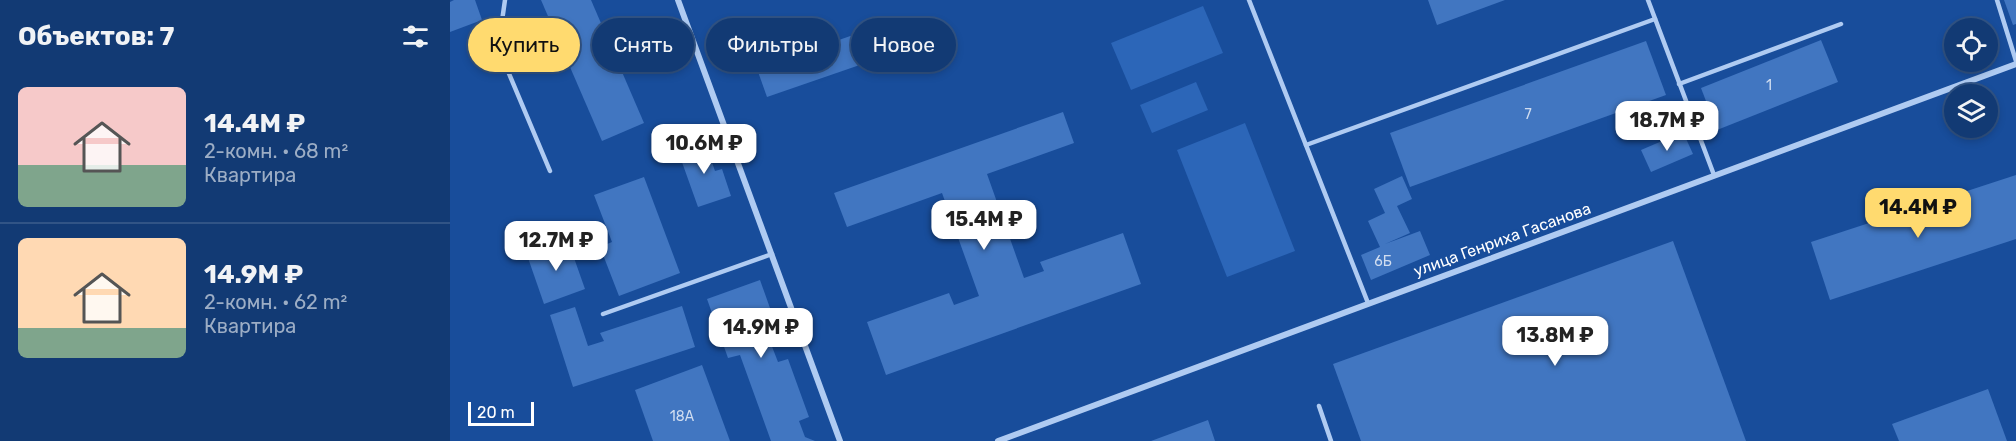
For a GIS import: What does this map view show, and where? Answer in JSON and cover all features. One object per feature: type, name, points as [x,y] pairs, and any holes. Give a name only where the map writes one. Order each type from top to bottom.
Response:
[{"type":"street","points":[[678,0],[840,441]]},
{"type":"street","name":"улица Генриха Гасанова","points":[[998,441],[2016,62]]},
{"type":"lane","points":[[505,0],[501,28],[502,57],[550,171]]},
{"type":"lane","points":[[1249,0],[1368,303]]},
{"type":"lane","points":[[1648,0],[1714,175]]},
{"type":"lane","points":[[1997,0],[2016,62]]},
{"type":"lane","points":[[1306,146],[1655,19]]},
{"type":"lane","points":[[1679,84],[1841,24]]},
{"type":"lane","points":[[603,314],[772,254]]},
{"type":"lane","points":[[1319,406],[1331,441]]},
{"type":"shaded area","points":[[1203,6],[1223,53],[1131,90],[1111,43]]},
{"type":"shaded area","points":[[1196,82],[1208,110],[1152,133],[1140,105]]},
{"type":"shaded area","points":[[1245,123],[1295,251],[1227,277],[1177,150]]},
{"type":"building","points":[[475,0],[481,18],[468,18],[468,25],[450,32],[450,2]]},
{"type":"building","points":[[541,0],[591,0],[599,18],[592,18],[592,72],[622,72],[644,123],[602,141],[572,72],[580,72],[580,18],[549,18]]},
{"type":"building","points":[[1428,0],[1505,0],[1437,25]]},
{"type":"building","points":[[2004,0],[2016,0],[2016,24],[2013,25]]},
{"type":"building","points":[[851,36],[851,68],[767,97],[758,72],[839,72],[839,40]]},
{"type":"building","points":[[1821,40],[1838,82],[1717,130],[1701,88]]},
{"type":"building","points":[[1646,41],[1666,95],[1410,187],[1390,133]]},
{"type":"building","points":[[1063,112],[1074,143],[987,174],[1024,278],[1044,271],[1040,262],[1123,233],[1141,284],[886,375],[867,322],[949,293],[954,305],[979,296],[942,193],[847,227],[834,193]]},
{"type":"building","points":[[1683,132],[1693,154],[1651,172],[1641,150]]},
{"type":"building","points":[[705,142],[715,171],[722,169],[731,196],[698,207],[678,151]]},
{"type":"building","points":[[2016,175],[2016,239],[1830,300],[1811,242]]},
{"type":"building","points":[[1402,176],[1412,199],[1397,206],[1410,233],[1385,244],[1420,231],[1430,255],[1371,280],[1361,255],[1380,247],[1368,221],[1385,213],[1374,189]]},
{"type":"building","points":[[644,177],[680,273],[619,296],[600,247],[612,242],[594,195]]},
{"type":"building","points":[[568,241],[585,289],[544,304],[527,255]]},
{"type":"building","points":[[1673,241],[1746,441],[1361,441],[1333,364]]},
{"type":"building","points":[[760,280],[781,339],[771,344],[778,362],[788,359],[809,417],[799,421],[805,437],[815,441],[771,441],[740,355],[728,358],[707,299]]},
{"type":"building","points":[[682,306],[695,347],[573,387],[550,315],[575,307],[588,346],[604,341],[600,333]]},
{"type":"building","points":[[702,365],[730,441],[653,441],[635,390]]},
{"type":"building","points":[[1988,389],[2007,441],[1899,441],[1892,424]]},
{"type":"building","points":[[1208,420],[1215,441],[1151,441]]}]
